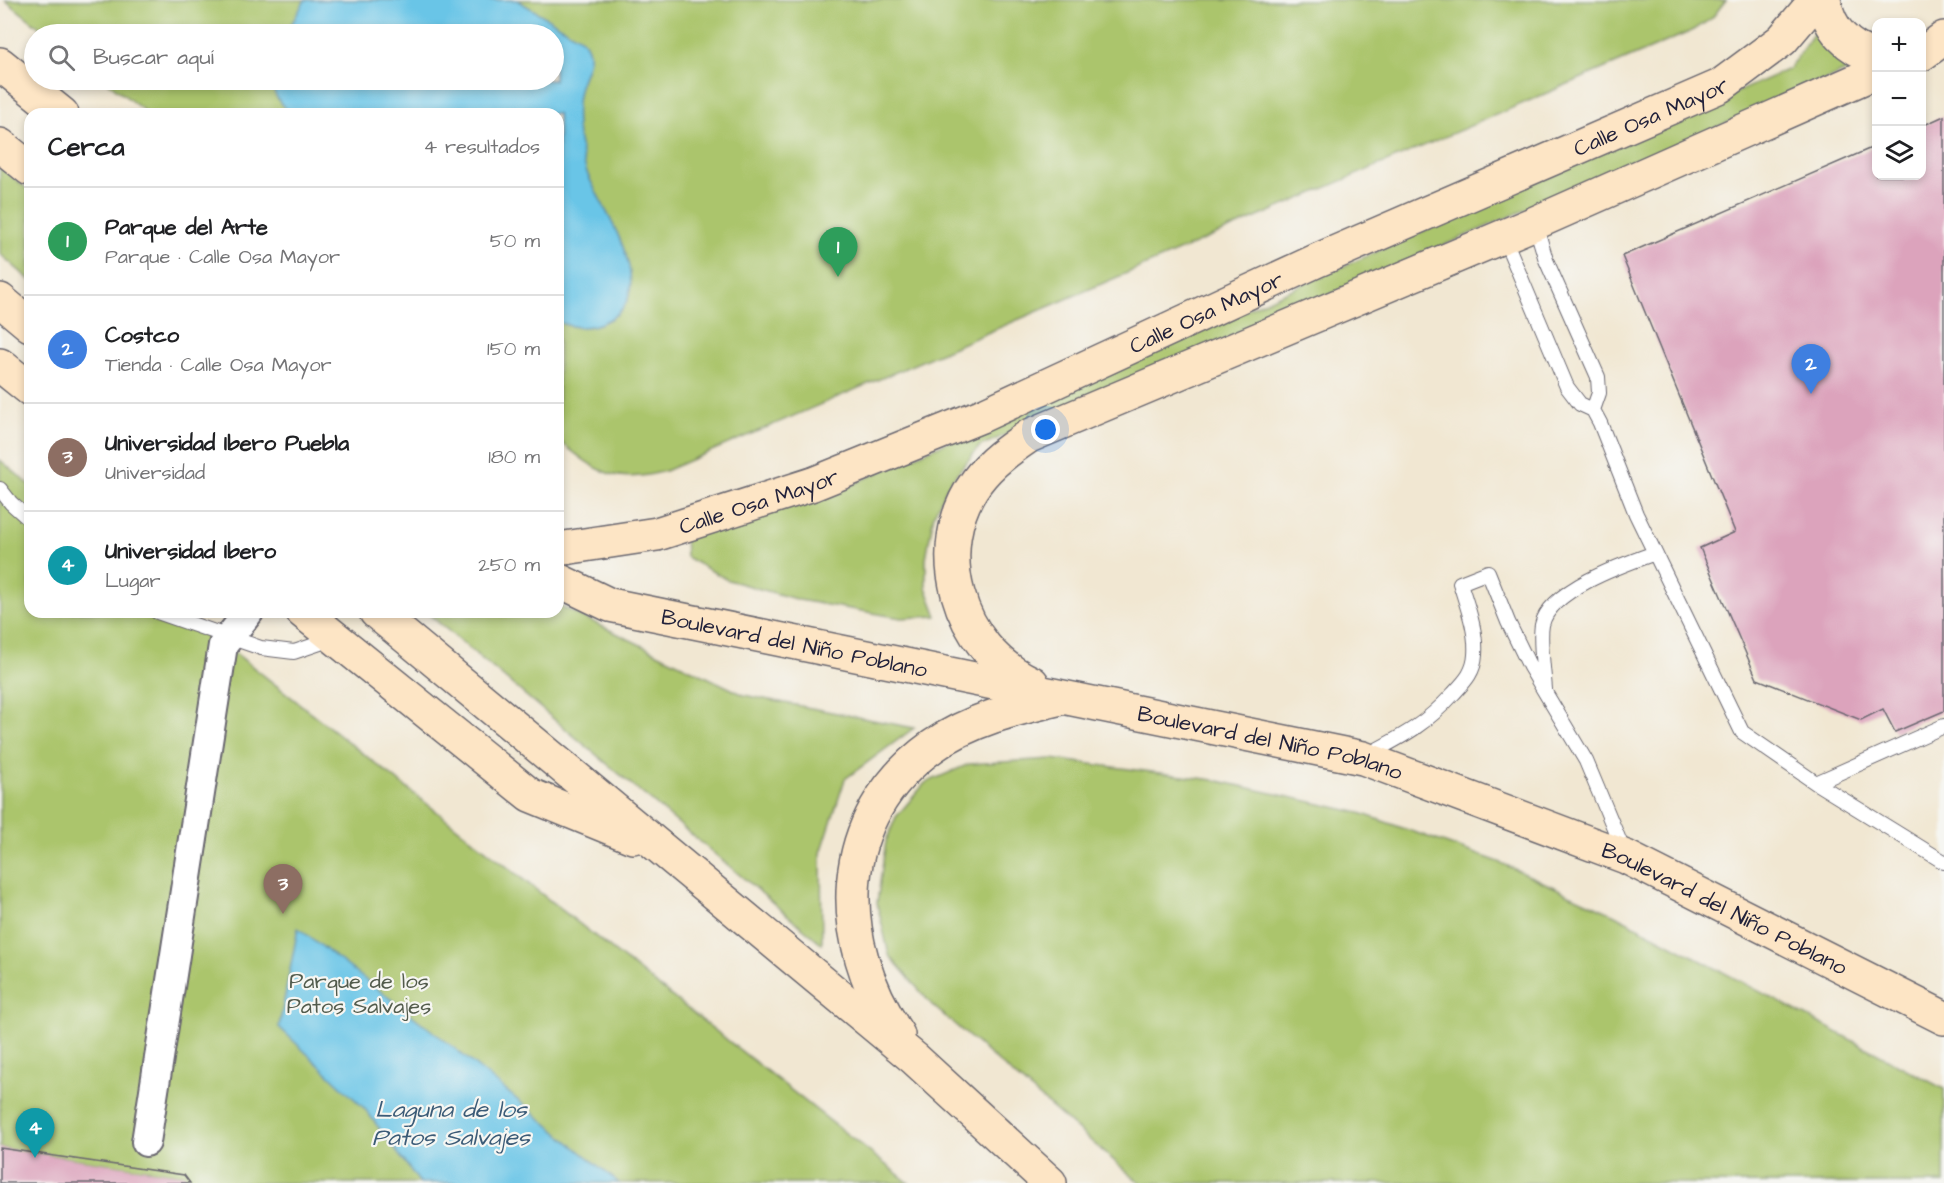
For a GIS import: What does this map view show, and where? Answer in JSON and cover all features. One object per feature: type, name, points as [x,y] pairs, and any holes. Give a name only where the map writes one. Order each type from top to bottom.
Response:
[{"type":"street","name":"Calle Osa Mayor","points":[[571,547],[657,534],[813,484],[981,416],[1318,260],[1720,86],[1782,40],[1816,0]]},
{"type":"street","points":[[1824,0],[1826,12],[1835,30],[1848,44],[1872,56]]},
{"type":"street","points":[[0,64],[24,83]]},
{"type":"street","name":"Calle Osa Mayor","points":[[1067,696],[1029,682],[994,657],[968,623],[957,596],[952,564],[955,532],[963,505],[977,481],[1000,455],[1029,436],[1535,223],[1872,74]]},
{"type":"street","points":[[32,90],[55,108]]},
{"type":"street","points":[[0,145],[24,164]]},
{"type":"street","points":[[0,300],[24,320]]},
{"type":"street","points":[[0,365],[24,384]]},
{"type":"street","name":"Boulevard del Niño Poblano","points":[[564,583],[610,605],[1067,696],[1363,758],[1626,857],[1944,1018]]},
{"type":"street","points":[[146,1142],[223,645],[244,618]]},
{"type":"street","points":[[310,618],[530,795],[662,849]]},
{"type":"street","points":[[383,618],[915,1059],[1050,1183]]},
{"type":"street","points":[[915,1059],[879,1003],[857,939],[852,904],[856,856],[864,829],[901,773],[934,745],[972,725],[1012,710],[1067,696]]},
{"type":"lane","points":[[1535,223],[1546,260],[1598,377],[1599,393],[1593,410],[1636,514],[1742,732],[1816,783],[1944,862]]},
{"type":"lane","points":[[1503,235],[1567,387],[1580,404],[1593,410]]},
{"type":"lane","points":[[0,489],[24,515]]},
{"type":"lane","points":[[1546,692],[1541,627],[1547,610],[1560,598],[1611,569],[1655,553]]},
{"type":"lane","points":[[1363,758],[1418,728],[1438,711],[1470,675],[1475,656],[1475,634],[1460,583],[1488,572],[1508,622],[1586,761],[1626,857]]},
{"type":"lane","points":[[174,618],[261,648],[294,652],[335,638]]},
{"type":"lane","points":[[1816,783],[1944,726]]},
{"type":"green space","points":[[5,0],[1726,0],[1712,18],[1694,30],[665,471],[632,477],[607,473],[584,460],[564,445],[564,108],[140,108],[118,90],[564,90],[564,24],[35,24]]},
{"type":"green space","points":[[1816,30],[1832,49],[1860,65],[980,446],[950,482],[934,514],[926,558],[926,587],[937,616],[901,618],[799,600],[728,580],[686,557],[685,534],[830,494],[1789,69]]},
{"type":"green space","points":[[0,167],[24,186],[24,275],[0,254]]},
{"type":"green space","name":"Parque de los Patos Salvajes","points":[[0,460],[24,480],[24,618],[191,618],[909,1183],[190,1183],[184,1175],[0,1148]]},
{"type":"green space","points":[[564,608],[744,695],[914,728],[845,779],[821,853],[822,944],[433,618],[564,618]]},
{"type":"green space","points":[[1052,759],[1214,780],[1360,813],[1499,862],[1615,915],[1944,1089],[1944,1183],[1140,1183],[932,1005],[889,955],[877,903],[886,841],[896,817],[925,783],[969,764]]},
{"type":"water","points":[[305,0],[517,0],[557,24],[292,24]]},
{"type":"water","points":[[564,28],[582,39],[587,45],[589,58],[578,95],[578,136],[588,175],[625,252],[630,273],[630,292],[623,308],[606,321],[594,326],[576,327],[564,324],[564,108],[285,108],[273,90],[564,90]]},
{"type":"water","name":"Laguna de los Patos Salvajes","points":[[298,928],[448,1043],[619,1183],[420,1183],[365,1109],[279,1027]]},
{"type":"building","points":[[1944,116],[1944,711],[1895,732],[1883,709],[1861,720],[1757,679],[1700,548],[1735,532],[1622,256],[1872,148],[1872,180],[1926,180],[1926,124]]},
{"type":"building","points":[[0,1148],[184,1175],[190,1183],[0,1183]]},
{"type":"place","name":"Parque del Arte","points":[[838,277]]},
{"type":"place","name":"Costco","points":[[1811,394]]},
{"type":"place","name":"Universidad Ibero Puebla","points":[[283,914]]},
{"type":"place","name":"Universidad Ibero","points":[[35,1158]]}]
